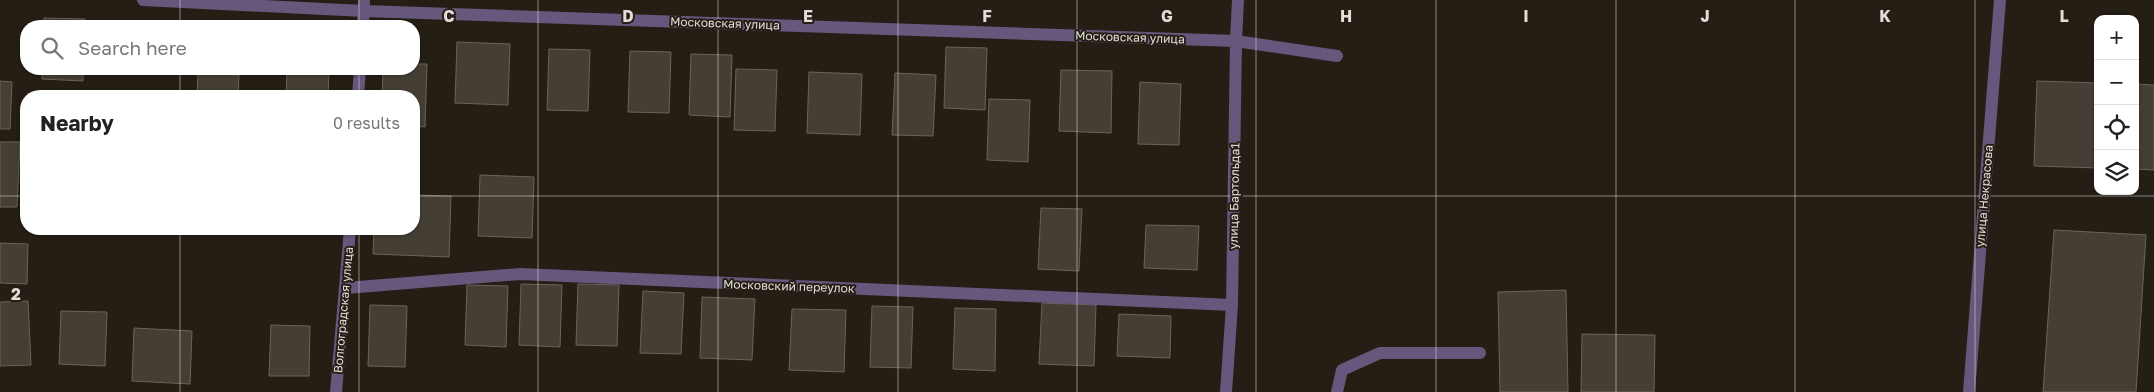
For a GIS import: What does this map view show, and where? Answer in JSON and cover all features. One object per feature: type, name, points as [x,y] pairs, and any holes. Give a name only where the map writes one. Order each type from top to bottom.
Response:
[{"type":"street","name":"Московская улица","points":[[143,0],[364,6],[1236,41],[1337,56]]},
{"type":"street","name":"улица Бартольда1","points":[[1226,392],[1232,305],[1238,0]]},
{"type":"street","name":"улица Некрасова","points":[[1968,392],[2000,0]]},
{"type":"street","points":[[363,20],[364,6]]},
{"type":"street","points":[[358,90],[360,75]]},
{"type":"street","name":"Волгоградская улица","points":[[336,392],[350,235]]},
{"type":"street","name":"Московский переулок","points":[[346,288],[520,274],[1232,305]]},
{"type":"street","points":[[1337,392],[1342,370],[1380,353],[1480,353]]},
{"type":"building","points":[[44,18],[85,19],[85,20],[44,20]]},
{"type":"building","points":[[457,42],[510,44],[508,105],[455,103]]},
{"type":"building","points":[[946,47],[987,48],[985,110],[944,108]]},
{"type":"building","points":[[549,49],[590,50],[588,111],[547,110]]},
{"type":"building","points":[[630,51],[671,52],[669,113],[628,112]]},
{"type":"building","points":[[691,54],[732,55],[730,117],[689,115]]},
{"type":"building","points":[[420,64],[427,64],[425,127],[420,127],[420,90],[382,90],[383,75],[420,75]]},
{"type":"building","points":[[736,69],[777,70],[775,131],[734,130]]},
{"type":"building","points":[[1061,70],[1112,71],[1111,133],[1059,131]]},
{"type":"building","points":[[809,72],[862,74],[860,135],[807,133]]},
{"type":"building","points":[[895,73],[936,75],[933,136],[892,135]]},
{"type":"building","points":[[42,75],[83,75],[83,81],[42,79]]},
{"type":"building","points":[[198,75],[239,75],[238,90],[197,90]]},
{"type":"building","points":[[287,75],[329,75],[328,90],[286,90]]},
{"type":"building","points":[[0,81],[12,82],[10,129],[0,129]]},
{"type":"building","points":[[2037,81],[2094,83],[2094,168],[2034,166]]},
{"type":"building","points":[[1140,82],[1181,84],[1179,145],[1138,144]]},
{"type":"building","points":[[2139,84],[2154,85],[2154,170],[2139,169]]},
{"type":"building","points":[[989,99],[1030,100],[1028,162],[987,160]]},
{"type":"building","points":[[0,142],[20,142],[17,207],[0,207]]},
{"type":"building","points":[[480,175],[534,177],[532,238],[478,236]]},
{"type":"building","points":[[420,195],[451,196],[449,257],[373,254],[374,235],[420,235]]},
{"type":"building","points":[[1041,208],[1082,209],[1079,271],[1038,269]]},
{"type":"building","points":[[1146,225],[1199,226],[1197,270],[1144,268]]},
{"type":"building","points":[[2054,230],[2146,235],[2136,392],[2043,392]]},
{"type":"building","points":[[0,243],[28,244],[27,284],[0,283]]},
{"type":"building","points":[[521,284],[562,285],[560,347],[519,345]]},
{"type":"building","points":[[578,284],[619,285],[617,346],[576,345]]},
{"type":"building","points":[[467,285],[508,286],[506,347],[465,345]]},
{"type":"building","points":[[1566,290],[1568,392],[1500,392],[1498,292]]},
{"type":"building","points":[[643,291],[684,293],[681,354],[640,353]]},
{"type":"building","points":[[702,297],[755,299],[752,360],[700,358]]},
{"type":"building","points":[[28,301],[31,365],[0,366],[0,302]]},
{"type":"building","points":[[1042,303],[1096,305],[1094,366],[1039,364]]},
{"type":"building","points":[[370,305],[407,306],[405,367],[368,366]]},
{"type":"building","points":[[872,306],[913,307],[911,368],[870,367]]},
{"type":"building","points":[[955,308],[996,309],[995,371],[953,369]]},
{"type":"building","points":[[792,309],[846,310],[844,372],[789,370]]},
{"type":"building","points":[[61,311],[107,312],[105,366],[59,364]]},
{"type":"building","points":[[1119,314],[1171,316],[1170,358],[1117,356]]},
{"type":"building","points":[[271,325],[310,326],[309,376],[269,376]]},
{"type":"building","points":[[134,328],[192,331],[190,384],[132,381]]},
{"type":"building","points":[[1582,334],[1655,335],[1654,392],[1581,392]]}]
